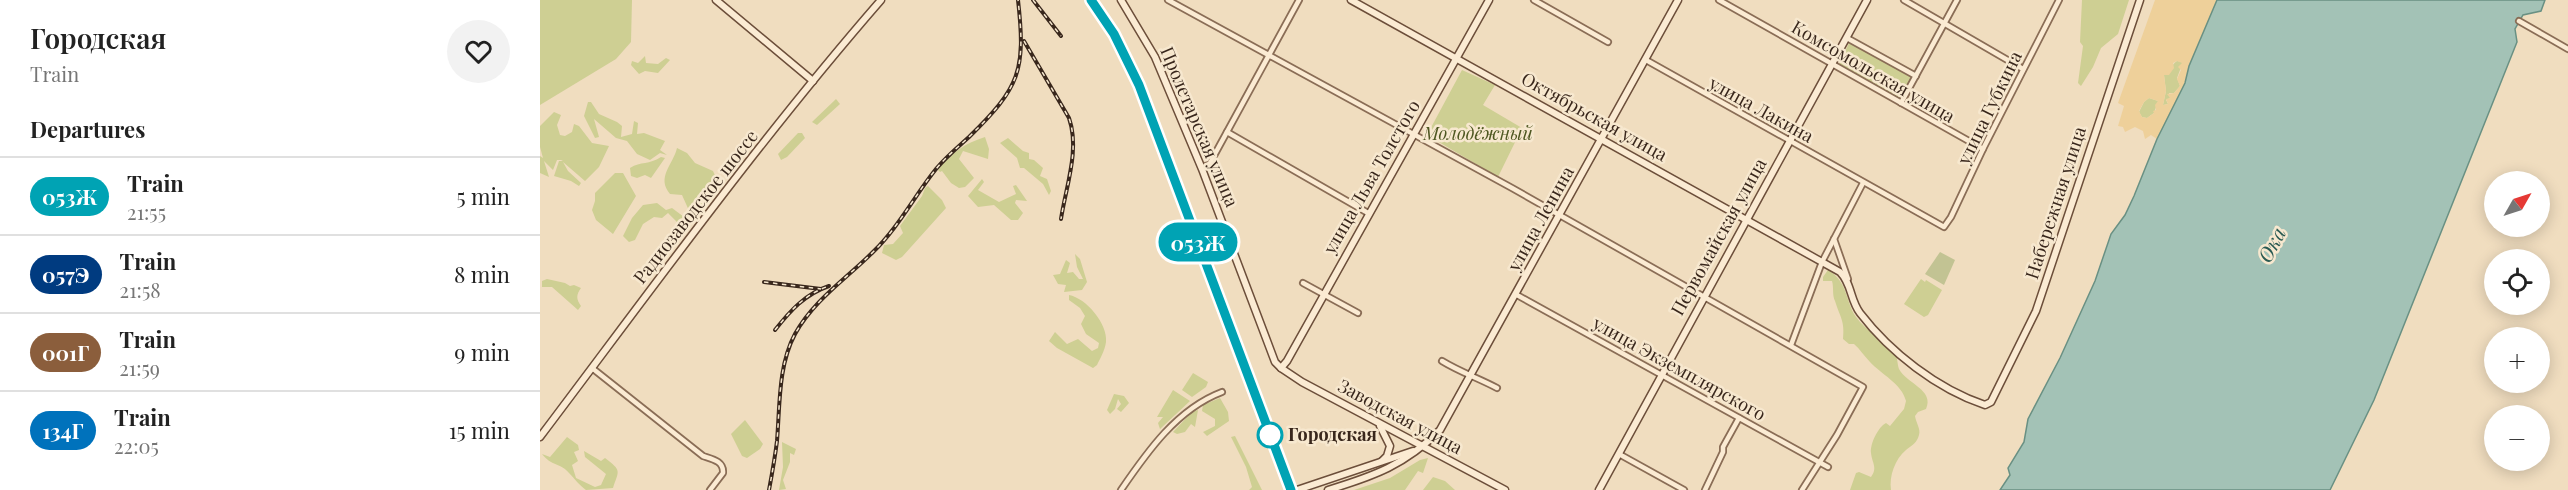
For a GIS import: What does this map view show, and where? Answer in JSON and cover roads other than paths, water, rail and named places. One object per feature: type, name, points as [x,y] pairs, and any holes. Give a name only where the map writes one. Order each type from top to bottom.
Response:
[{"type":"street","points":[[716,0],[813,81]]},
{"type":"street","name":"Радиозаводское шоссе","points":[[540,437],[813,81],[881,0]]},
{"type":"street","name":"Пролетарская улица","points":[[1121,0],[1155,57],[1202,169],[1274,359],[1281,368]]},
{"type":"street","points":[[1168,0],[1704,295],[1863,387],[1821,462],[1802,490]]},
{"type":"street","points":[[1202,169],[1210,163],[1299,0]]},
{"type":"street","name":"Октябрьская улица","points":[[1351,0],[1746,218],[1840,272],[1850,285]]},
{"type":"street","name":"улица Льва Толстого","points":[[1281,368],[1489,0]]},
{"type":"street","points":[[1534,0],[1608,42]]},
{"type":"street","name":"улица Ленина","points":[[1403,458],[1421,448],[1440,430],[1517,295],[1678,0]]},
{"type":"street","name":"Комсомольская улица","points":[[1719,0],[1983,149]]},
{"type":"street","name":"Первомайская улица","points":[[1599,490],[1867,0]]},
{"type":"street","points":[[1904,0],[2024,69]]},
{"type":"street","points":[[1901,103],[1957,0]]},
{"type":"street","name":"улица Губкина","points":[[1944,226],[1951,217],[2059,0]]},
{"type":"street","name":"Набережная улица","points":[[1850,285],[1858,311],[1908,361],[1931,378],[1982,404],[1991,402],[2036,311],[2140,0]]},
{"type":"street","points":[[2519,21],[2568,49]]},
{"type":"street","points":[[1847,38],[1916,76]]},
{"type":"street","name":"улица Лакина","points":[[1646,60],[1863,183],[1944,226]]},
{"type":"street","points":[[1227,132],[1368,213]]},
{"type":"street","points":[[1791,345],[1822,262],[1863,183]]},
{"type":"street","points":[[1834,239],[1850,285]]},
{"type":"street","points":[[1303,283],[1358,313]]},
{"type":"street","name":"улица Экземплярского","points":[[1517,295],[1828,467]]},
{"type":"street","points":[[1442,360],[1461,373],[1471,375],[1497,388]]},
{"type":"street","points":[[592,368],[703,456],[716,460],[724,469],[710,490]]},
{"type":"street","name":"Заводская улица","points":[[1281,368],[1421,448],[1505,490]]},
{"type":"street","points":[[1121,490],[1148,449],[1206,398],[1222,392]]},
{"type":"street","points":[[1705,490],[1723,452],[1722,447],[1739,418]]},
{"type":"street","points":[[1378,423],[1389,440],[1390,450],[1379,464]]},
{"type":"street","points":[[1619,453],[1684,490]]},
{"type":"street","points":[[1297,490],[1403,458]]},
{"type":"street","points":[[1328,490],[1376,474],[1403,458]]},
{"type":"water","name":"Ока","points":[[2217,0],[2545,0],[2541,11],[2523,15],[2515,29],[2517,42],[2374,400],[2330,490],[2000,490],[2010,475],[2008,468],[2024,442],[2028,419],[2060,358],[2095,281],[2111,234],[2125,215],[2157,139],[2185,83],[2189,66]]},
{"type":"railway","points":[[769,490],[777,441],[785,359],[795,334],[821,300],[882,243],[936,169],[986,120],[1009,90],[1016,76],[1021,44],[1018,0]]},
{"type":"railway","points":[[1033,0],[1061,36]]},
{"type":"railway","points":[[1087,0],[1112,36],[1136,87],[1288,490]]},
{"type":"railway","points":[[1024,41],[1069,118],[1072,130],[1073,155],[1061,219]]},
{"type":"railway","points":[[764,282],[821,289]]},
{"type":"railway","points":[[775,330],[799,304],[820,289],[829,286]]},
{"type":"train","name":"053Ж","points":[[1091,0],[1114,34],[1139,85],[1291,490]]},
{"type":"place","name":"Городская","points":[[1270,435]]},
{"type":"park label","name":"Молодёжный","points":[[1478,134]]}]
